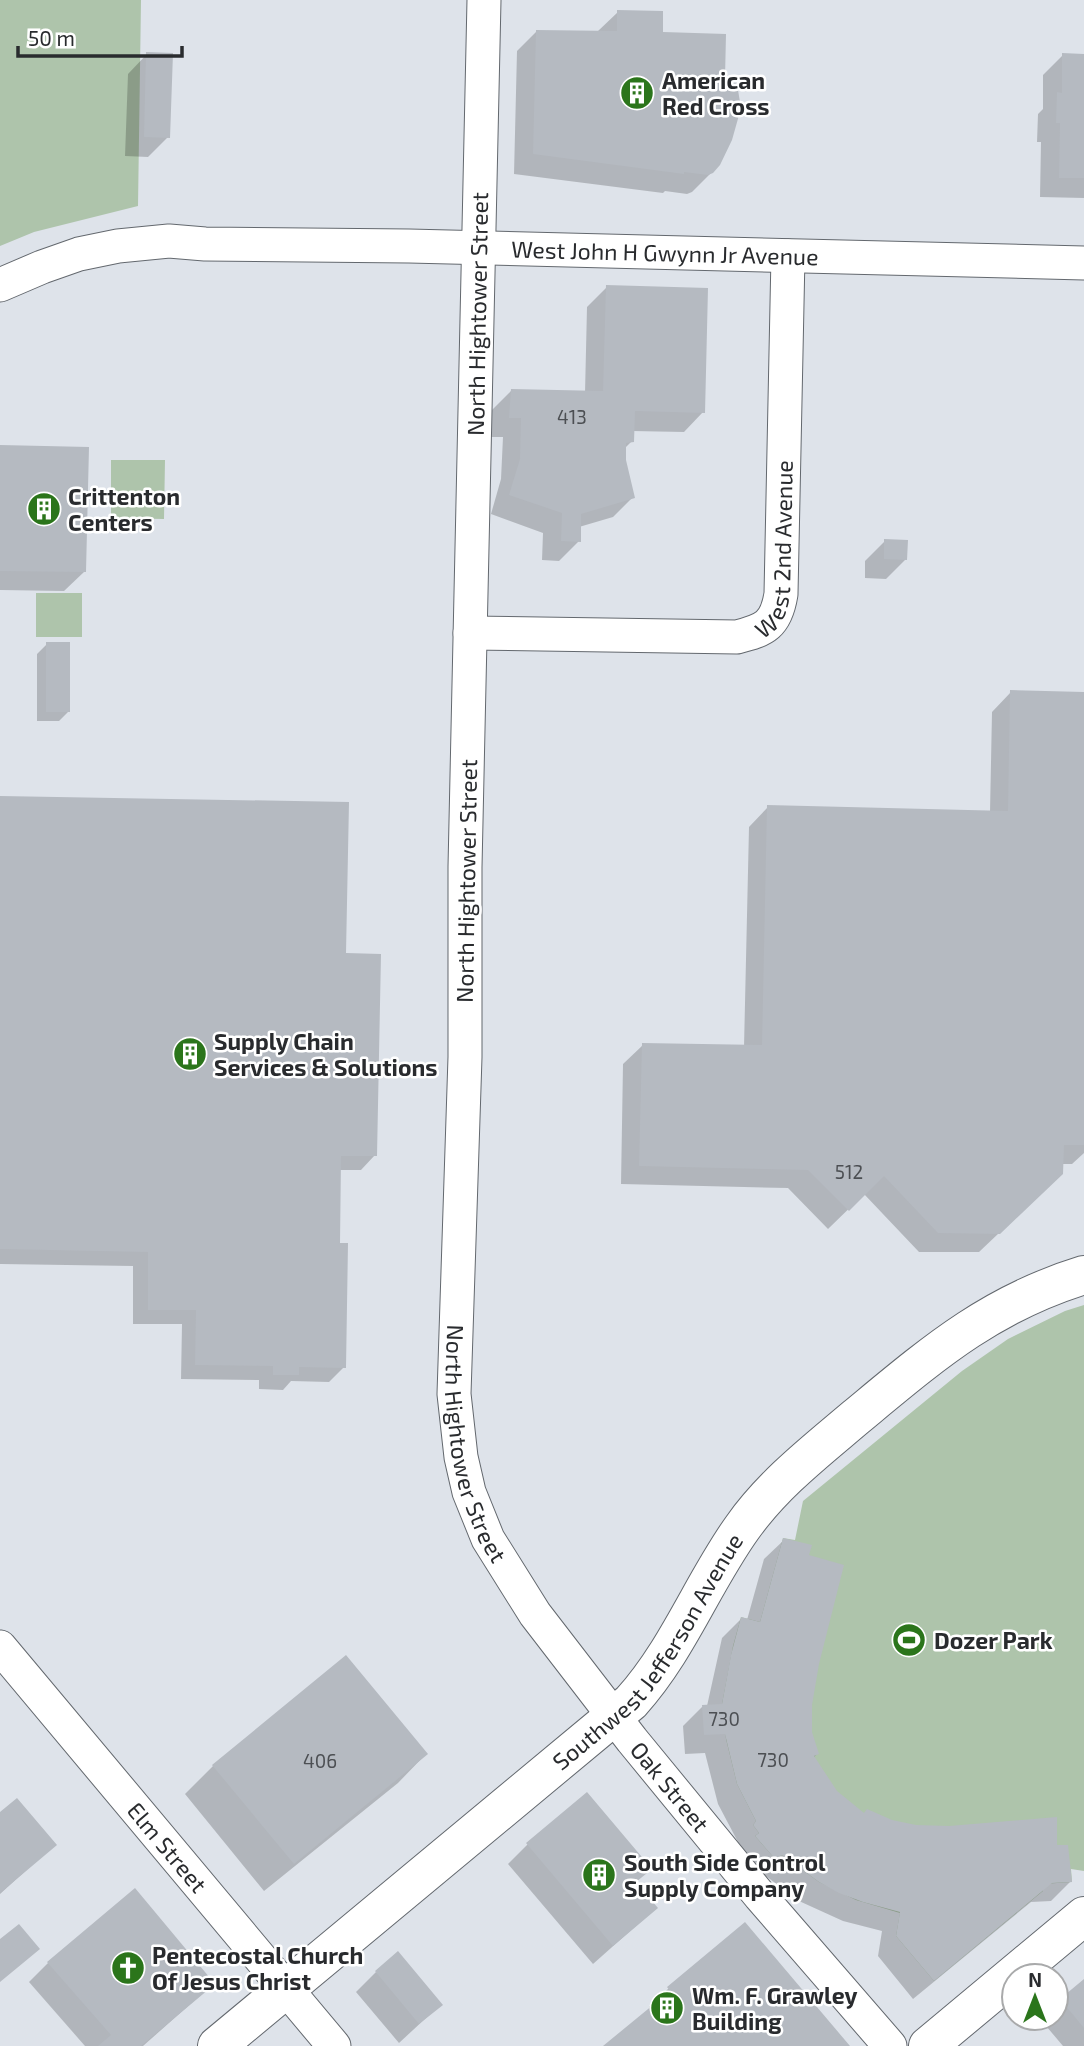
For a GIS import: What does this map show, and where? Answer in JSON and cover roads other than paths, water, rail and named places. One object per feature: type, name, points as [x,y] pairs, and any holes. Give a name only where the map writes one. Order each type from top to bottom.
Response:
[{"type":"main road","name":"Southwest Jefferson Avenue","points":[[217,2046],[631,1702],[647,1683],[691,1616],[732,1542],[780,1482],[923,1361],[968,1328],[1035,1292],[1084,1275]]},
{"type":"main road","points":[[928,2046],[1084,1916]]},
{"type":"street","name":"North Hightower Street","points":[[484,0],[456,1420],[469,1492],[494,1550],[517,1589],[613,1717]]},
{"type":"street","name":"West John H Gwynn Jr Avenue","points":[[0,285],[79,254],[118,246],[169,241],[205,244],[1084,263]]},
{"type":"street","name":"West 2nd Avenue","points":[[470,633],[737,637],[758,632],[772,622],[781,594],[788,256]]},
{"type":"street","name":"Elm Street","points":[[0,1647],[334,2046]]},
{"type":"street","name":"Oak Street","points":[[613,1717],[890,2046]]},
{"type":"place","name":"American Red Cross","points":[[637,93]]},
{"type":"place","name":"Crittenton Centers","points":[[44,509]]},
{"type":"place","name":"Supply Chain Services & Solutions","points":[[190,1054]]},
{"type":"place","name":"Dozer Park","points":[[909,1640]]},
{"type":"place","name":"South Side Control Supply Company","points":[[599,1875]]},
{"type":"place","name":"Pentecostal Church Of Jesus Christ","points":[[128,1968]]},
{"type":"place","name":"Wm. F. Grawley Building","points":[[667,2008]]}]
